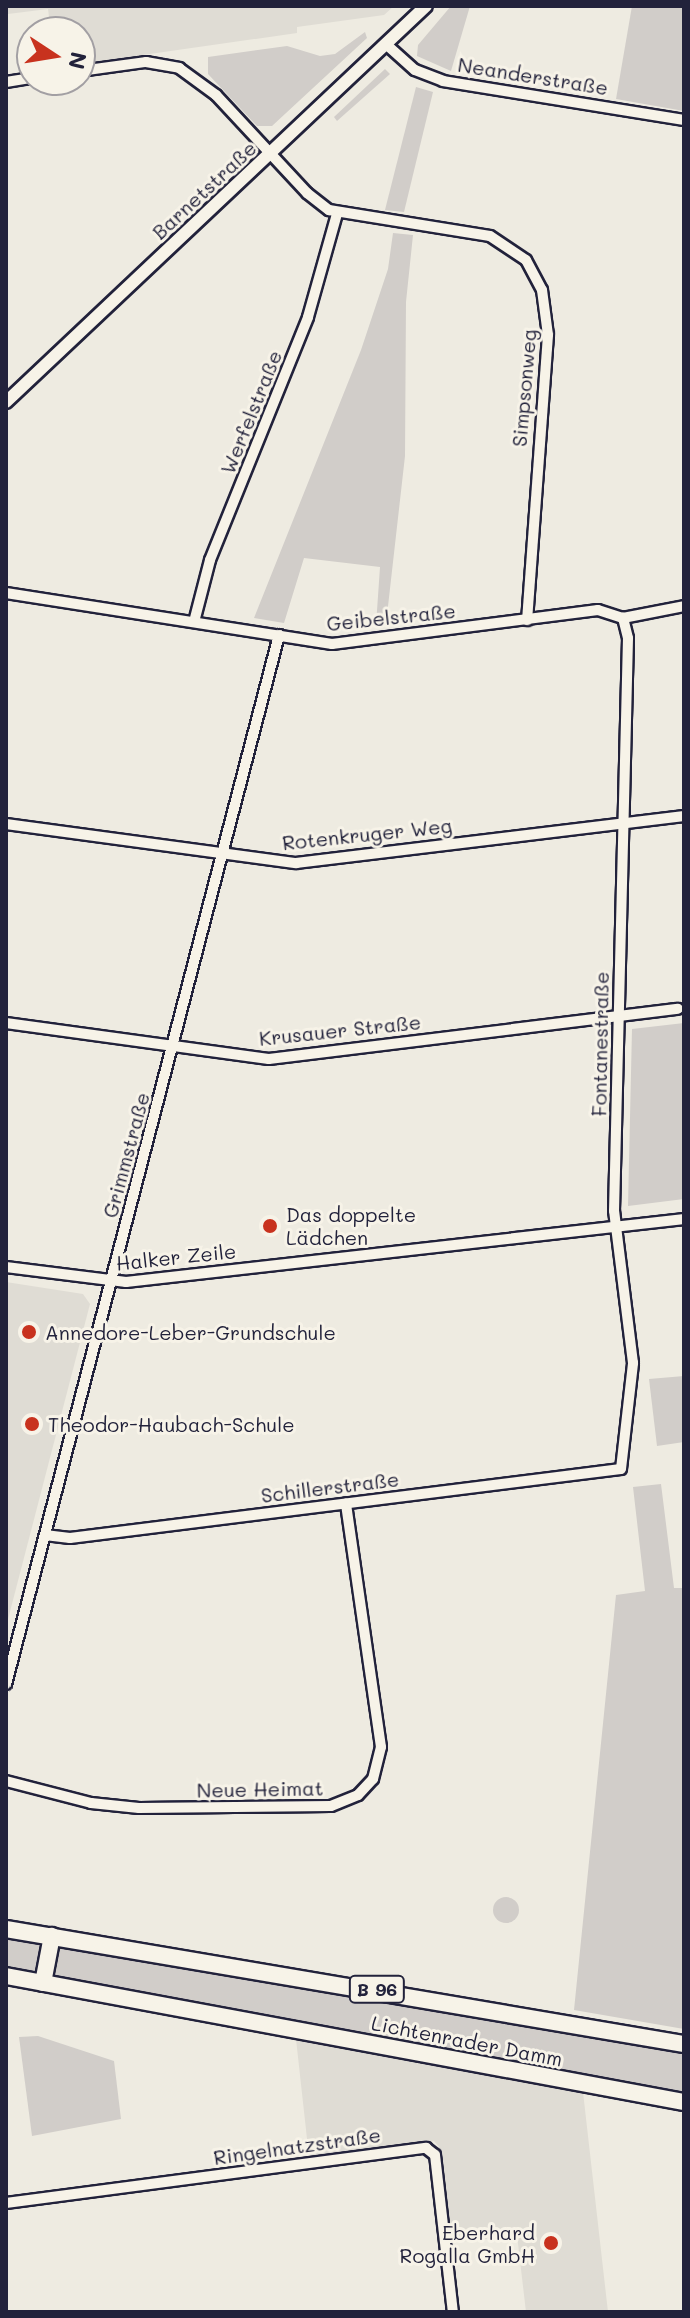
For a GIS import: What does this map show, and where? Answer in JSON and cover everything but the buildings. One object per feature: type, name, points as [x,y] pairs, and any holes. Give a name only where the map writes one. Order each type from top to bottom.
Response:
[{"type":"main road","name":"Lichtenrader Damm","points":[[6,1929],[684,2044]]},
{"type":"main road","points":[[43,1983],[52,1936]]},
{"type":"main road","name":"Lichtenrader Damm","points":[[6,1976],[684,2102]]},
{"type":"street","name":"Barnetstraße","points":[[6,402],[388,46],[426,6]]},
{"type":"street","name":"Neanderstraße","points":[[388,46],[415,70],[443,81],[684,120]]},
{"type":"street","name":"Simpsonweg","points":[[96,69],[146,62],[179,68],[216,95],[307,193],[337,214],[490,236],[522,256],[538,281],[548,335],[527,620]]},
{"type":"street","name":"Werfelstraße","points":[[194,622],[210,560],[308,317],[337,214]]},
{"type":"street","name":"Geibelstraße","points":[[6,593],[332,644],[598,610],[623,618],[684,606]]},
{"type":"street","name":"Fontanestraße","points":[[621,1469],[633,1363],[616,1222],[628,638],[623,618]]},
{"type":"street","name":"Grimmstraße","points":[[6,1684],[279,635]]},
{"type":"street","name":"Rotenkruger Weg","points":[[6,824],[296,863],[684,816]]},
{"type":"street","name":"Krusauer Straße","points":[[6,1023],[275,1058],[678,1009]]},
{"type":"street","name":"Halker Zeile","points":[[6,1267],[111,1282],[616,1222],[684,1219]]},
{"type":"street","name":"Schillerstraße","points":[[45,1535],[70,1538],[621,1469]]},
{"type":"street","name":"Neue Heimat","points":[[6,1781],[91,1803],[139,1808],[331,1806],[358,1795],[378,1769],[381,1747],[346,1503]]},
{"type":"street","name":"Ringelnatzstraße","points":[[6,2203],[426,2148],[435,2155],[453,2312]]},
{"type":"shaded area","points":[[7,6],[394,6],[384,15],[297,27],[297,33],[96,62],[96,16],[49,16],[48,9],[8,14]]},
{"type":"shaded area","points":[[451,6],[470,6],[451,71],[417,56],[418,45]]},
{"type":"shaded area","points":[[632,6],[684,6],[684,111],[616,99]]},
{"type":"shaded area","points":[[365,32],[367,38],[272,126],[257,126],[208,74],[208,57],[287,46],[320,56],[335,54]]},
{"type":"shaded area","points":[[385,69],[390,74],[337,121],[334,117]]},
{"type":"shaded area","points":[[416,87],[433,92],[404,212],[385,210]]},
{"type":"shaded area","points":[[393,233],[413,235],[406,302],[405,456],[386,624],[376,625],[380,567],[304,558],[284,623],[254,618],[361,350],[388,269]]},
{"type":"shaded area","points":[[684,1023],[684,1199],[628,1206],[632,1029]]},
{"type":"shaded area","name":"Theodor-Haubach-Schule","points":[[6,1282],[83,1294],[90,1304],[6,1627]]},
{"type":"shaded area","points":[[684,1376],[684,1442],[657,1446],[649,1379]]},
{"type":"shaded area","points":[[661,1484],[674,1588],[684,1588],[684,2029],[574,2010],[616,1595],[645,1591],[633,1487]]},
{"type":"shaded area","points":[[506,1897],[515,1901],[519,1910],[515,1919],[506,1923],[497,1919],[493,1910],[497,1901]]},
{"type":"shaded area","points":[[6,1938],[42,1946],[38,1971],[6,1969]]},
{"type":"shaded area","points":[[63,1947],[684,2052],[684,2093],[56,1978],[51,1972],[54,1952]]},
{"type":"shaded area","points":[[38,2036],[114,2061],[121,2119],[32,2136],[19,2037]]},
{"type":"shaded area","points":[[296,2039],[583,2092],[608,2312],[526,2312],[517,2235],[451,2243],[440,2148],[434,2141],[309,2157]]},
{"type":"place","name":"Das doppelte Lädchen","points":[[270,1226]]},
{"type":"place","name":"Annedore-Leber-Grundschule","points":[[29,1332]]},
{"type":"place","name":"Theodor-Haubach-Schule","points":[[32,1424]]},
{"type":"place","name":"Eberhard Rogalla GmbH","points":[[551,2243]]}]
